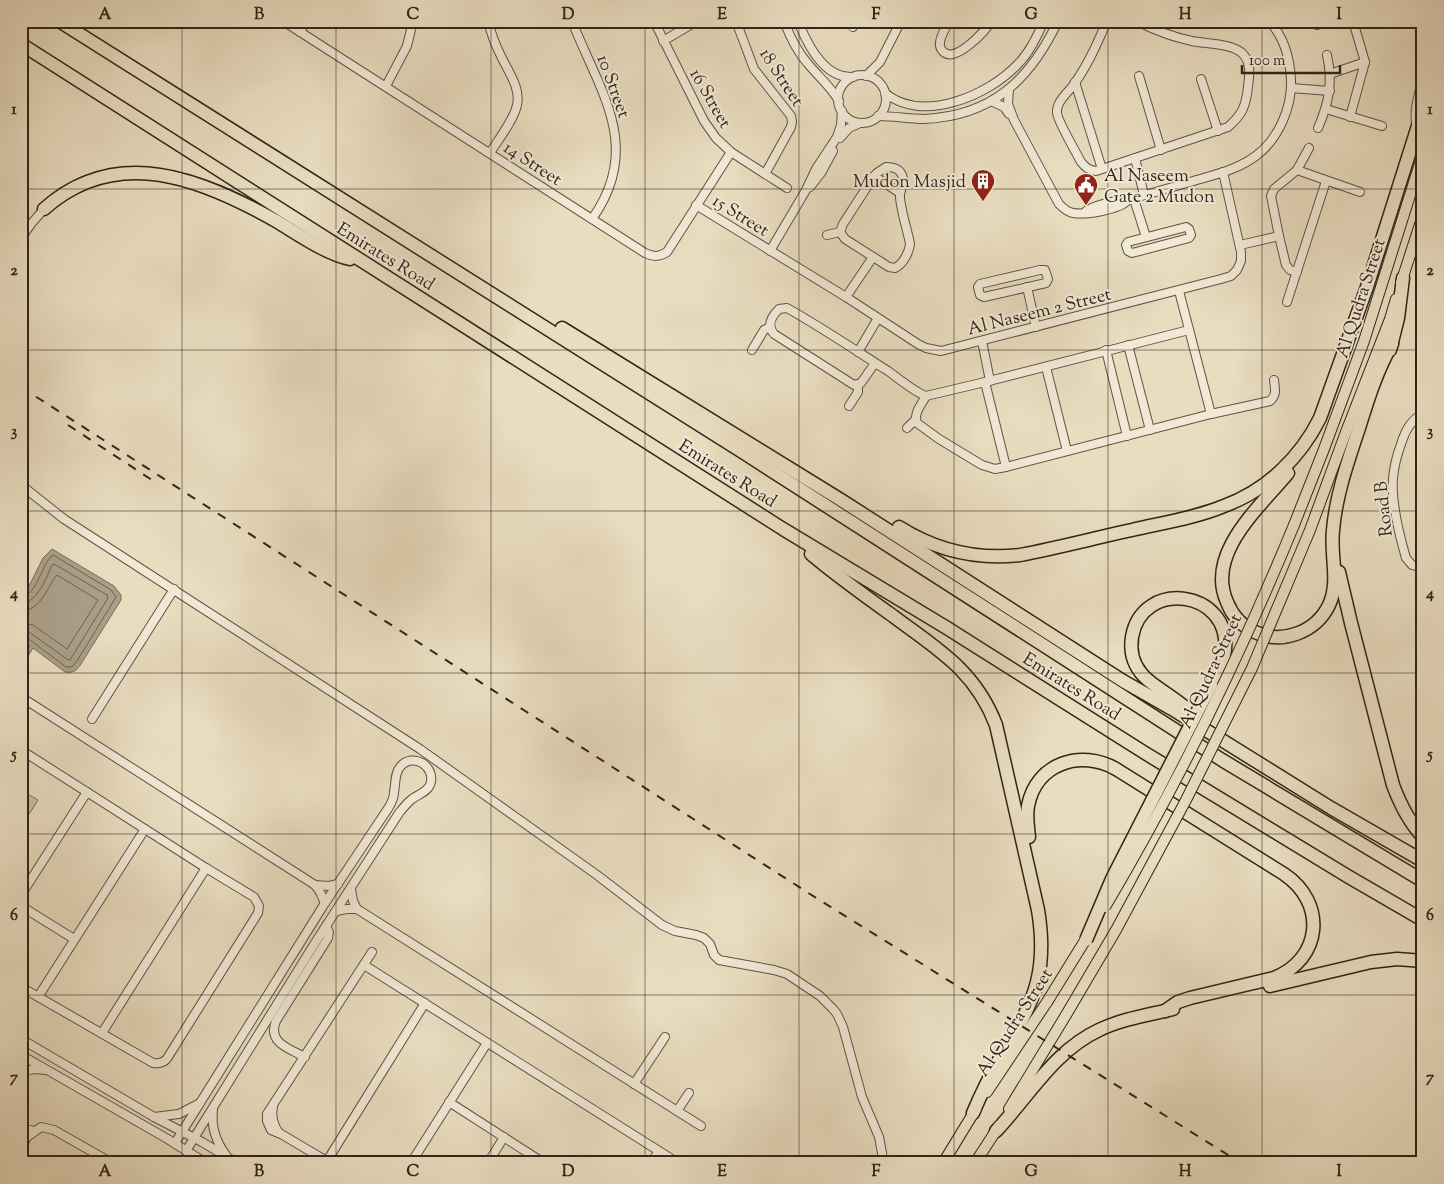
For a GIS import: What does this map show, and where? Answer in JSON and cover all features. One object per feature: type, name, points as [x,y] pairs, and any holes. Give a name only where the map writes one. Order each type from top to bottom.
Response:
[{"type":"highway","name":"Emirates Road","points":[[59,21],[736,448],[1222,760],[1423,880]]},
{"type":"highway","name":"Emirates Road","points":[[21,44],[783,529],[947,628],[1264,825],[1423,920]]},
{"type":"highway","points":[[617,362],[696,402],[920,539],[941,548],[963,554],[1003,557],[1031,553],[1204,513],[1234,502],[1256,490],[1284,468],[1310,436],[1324,408],[1354,323],[1423,110]]},
{"type":"highway","points":[[44,209],[67,191],[103,176],[132,173],[162,176],[200,185],[230,197],[335,254],[361,261]]},
{"type":"highway","points":[[366,215],[436,251],[841,500],[1123,681],[1172,709],[1331,808],[1423,861]]},
{"type":"highway","points":[[1403,278],[1401,304],[1392,344],[1344,495],[1336,548],[1340,576],[1351,623],[1393,785],[1403,809],[1423,837]]},
{"type":"highway","points":[[1354,323],[1348,354],[1317,430],[1296,464],[1254,510],[1240,530],[1228,554],[1223,572],[1222,587],[1226,601],[1233,614],[1243,625],[1263,635],[1277,637],[1299,633],[1316,622],[1328,606],[1333,593],[1332,542],[1337,503],[1346,468],[1375,378],[1392,344]]},
{"type":"highway","points":[[783,529],[852,586],[964,671],[977,688],[992,715],[1035,897],[1041,928],[1042,946],[1037,982],[1032,1000],[992,1072],[974,1113]]},
{"type":"highway","points":[[1086,940],[1112,879],[1211,685],[1223,661],[1225,649],[1223,629],[1213,613],[1197,602],[1178,598],[1166,599],[1148,608],[1136,623],[1131,642],[1134,661],[1144,678],[1232,740],[1311,788],[1331,808]]},
{"type":"highway","points":[[1035,897],[1027,820],[1029,800],[1038,782],[1048,772],[1067,762],[1081,760],[1096,761],[1110,766],[1284,874],[1299,886],[1309,902],[1313,930],[1308,947],[1298,963],[1274,978],[1190,998],[1178,1002],[1165,1011]]},
{"type":"highway","points":[[996,1131],[1050,1066],[1073,1045],[1110,1025],[1371,962],[1397,959],[1423,961]]},
{"type":"main road","name":"Al Qudra Street","points":[[943,1163],[1086,940],[1142,843],[1190,752],[1242,645],[1324,450],[1364,341],[1423,154]]},
{"type":"main road","name":"Al Qudra Street","points":[[975,1163],[1066,1015],[1135,896],[1186,800],[1252,668],[1310,530],[1390,319],[1423,215]]},
{"type":"street","name":"14 Street","points":[[283,21],[645,253],[653,256],[660,257],[667,252],[731,152]]},
{"type":"street","points":[[300,32],[306,21]]},
{"type":"street","points":[[386,86],[408,46],[412,21]]},
{"type":"street","points":[[488,21],[500,56],[516,88],[518,98],[513,116],[490,153]]},
{"type":"street","name":"10 Street","points":[[572,21],[599,82],[612,118],[615,135],[616,152],[610,185],[600,208],[592,219]]},
{"type":"street","name":"16 Street","points":[[654,21],[709,130],[731,152],[787,188]]},
{"type":"street","points":[[663,41],[697,21]]},
{"type":"street","name":"18 Street","points":[[736,21],[754,69],[791,116],[792,122],[789,132],[765,174]]},
{"type":"street","points":[[784,21],[793,43],[808,64],[831,88],[839,101],[842,111],[838,137],[820,168]]},
{"type":"street","points":[[770,251],[811,179],[843,133],[849,128],[873,120],[885,106],[885,93],[877,80],[866,76],[840,76],[828,68],[814,52],[798,21]]},
{"type":"street","points":[[866,76],[880,62],[901,21]]},
{"type":"street","points":[[949,21],[939,42],[940,48],[949,55],[955,54],[973,41],[991,21]]},
{"type":"street","points":[[885,93],[895,100],[910,106],[938,105],[966,98],[993,84],[1018,64],[1028,51],[1044,21]]},
{"type":"street","points":[[878,116],[910,119],[938,118],[965,112],[991,101],[1009,89],[1032,67],[1058,21]]},
{"type":"street","points":[[1107,21],[1088,62],[1057,108],[1057,116],[1085,167],[1096,171],[1228,127],[1237,120],[1247,98],[1249,66],[1247,59],[1242,53],[1236,49],[1191,41],[1154,25],[1137,21]]},
{"type":"street","points":[[1009,89],[1008,104],[1014,120],[1059,204],[1071,212],[1091,213],[1109,206],[1124,204],[1131,199],[1223,172],[1240,165],[1258,154],[1271,141],[1285,115],[1292,88],[1291,66],[1287,50],[1276,28],[1269,21]]},
{"type":"street","points":[[1350,117],[1365,62],[1353,21]]},
{"type":"street","points":[[1318,128],[1326,109],[1330,91],[1327,55]]},
{"type":"street","points":[[1330,74],[1365,62]]},
{"type":"street","points":[[839,101],[839,93],[842,86],[855,76]]},
{"type":"street","points":[[1138,76],[1161,150]]},
{"type":"street","points":[[1201,79],[1218,131]]},
{"type":"street","points":[[1417,129],[1416,110],[1423,79]]},
{"type":"street","points":[[1075,82],[1102,169]]},
{"type":"street","points":[[1292,88],[1330,91]]},
{"type":"street","points":[[991,101],[1004,107],[1014,120]]},
{"type":"street","points":[[1326,109],[1382,126]]},
{"type":"street","points":[[842,111],[850,119],[861,123]]},
{"type":"street","points":[[1297,272],[1287,267],[1279,236],[1272,192],[1297,170],[1309,148]]},
{"type":"street","points":[[1135,158],[1144,195]]},
{"type":"street","points":[[886,167],[893,167],[899,170],[903,176],[900,200],[910,244],[909,250],[901,264],[895,268],[889,267],[845,239],[840,232],[843,224],[877,172],[886,167]]},
{"type":"street","points":[[1297,170],[1360,192]]},
{"type":"street","name":"Al Naseem 2 Street","points":[[770,251],[918,344],[934,350],[949,349],[1179,291],[1230,276],[1237,270],[1241,261],[1240,245],[1223,172]]},
{"type":"street","points":[[874,176],[900,193]]},
{"type":"street","points":[[1287,302],[1326,181]]},
{"type":"street","points":[[1131,199],[1146,237]]},
{"type":"street","name":"15 Street","points":[[696,205],[770,251]]},
{"type":"street","points":[[21,238],[44,209]]},
{"type":"street","points":[[1186,226],[1189,228],[1190,235],[1187,239],[1131,253],[1128,251],[1126,245],[1128,242],[1146,237],[1186,226]]},
{"type":"street","points":[[827,235],[840,232]]},
{"type":"street","points":[[1240,245],[1279,236]]},
{"type":"street","points":[[846,297],[873,257]]},
{"type":"street","points":[[1040,270],[1046,272],[1048,279],[1046,283],[1027,287],[983,297],[980,295],[978,288],[982,283],[1040,270]]},
{"type":"street","points":[[1027,287],[1036,327]]},
{"type":"street","points":[[1179,291],[1211,414]]},
{"type":"street","points":[[858,385],[851,383],[774,334],[770,323],[776,312],[783,307],[787,308],[926,396],[1189,330]]},
{"type":"street","points":[[858,352],[878,318]]},
{"type":"street","points":[[752,350],[764,330],[770,327]]},
{"type":"street","points":[[982,341],[988,381],[1006,467]]},
{"type":"street","points":[[1128,345],[1150,430]]},
{"type":"street","points":[[1106,350],[1127,436]]},
{"type":"street","points":[[849,406],[858,392],[858,385],[875,363]]},
{"type":"street","points":[[1046,367],[1067,451]]},
{"type":"street","points":[[916,419],[920,426],[982,465],[995,469],[1211,414],[1270,401],[1276,393],[1274,380]]},
{"type":"street","points":[[907,428],[916,419],[926,396]]},
{"type":"street","name":"Road B","points":[[1423,414],[1412,422],[1403,437],[1394,466],[1392,489],[1406,558],[1412,565],[1423,568]]},
{"type":"street","points":[[21,485],[64,519],[420,749],[597,875],[662,925],[675,931],[704,938],[710,944],[714,955],[719,960],[780,972],[793,977],[820,996],[834,1009],[840,1020],[857,1083],[881,1145],[882,1163]]},
{"type":"street","points":[[92,719],[174,590]]},
{"type":"street","points":[[21,696],[315,885],[325,903]]},
{"type":"street","points":[[21,750],[254,897],[258,903],[259,910],[164,1062],[154,1062],[21,987]]},
{"type":"street","points":[[175,1144],[325,903],[392,802],[396,775],[400,766],[413,760],[422,762],[429,769],[431,784],[425,791],[410,800],[399,813],[326,926],[186,1151]]},
{"type":"street","points":[[21,895],[87,792]]},
{"type":"street","points":[[38,997],[145,829]]},
{"type":"street","points":[[102,1033],[206,868]]},
{"type":"street","points":[[315,885],[329,886],[338,884]]},
{"type":"street","points":[[351,888],[353,901],[357,909],[701,1126]]},
{"type":"street","points":[[21,906],[74,940]]},
{"type":"street","points":[[336,911],[357,909]]},
{"type":"street","points":[[305,1056],[278,1042],[273,1028],[328,938],[329,932],[326,926]]},
{"type":"street","points":[[372,952],[273,1106],[273,1123],[281,1134],[328,1162],[425,1004]]},
{"type":"street","points":[[364,965],[678,1163]]},
{"type":"street","points":[[634,1084],[665,1037]]},
{"type":"street","points":[[22,1040],[237,1163]]},
{"type":"street","points":[[411,1163],[487,1042]]},
{"type":"street","points":[[21,1055],[206,1163]]},
{"type":"street","points":[[21,1072],[48,1070]]},
{"type":"street","points":[[677,1111],[689,1093]]},
{"type":"street","points":[[154,1117],[179,1114],[202,1102]]},
{"type":"street","points":[[449,1102],[544,1163]]},
{"type":"street","points":[[214,1106],[212,1119],[214,1132],[220,1146],[229,1158]]},
{"type":"street","points":[[21,1148],[30,1135],[41,1127],[54,1130],[112,1163]]},
{"type":"street","points":[[488,1163],[504,1137]]},
{"type":"street","points":[[651,1163],[659,1151]]},
{"type":"street","points":[[92,1163],[97,1154]]},
{"type":"shaded area","points":[[21,790],[38,800],[21,827]]},
{"type":"water","points":[[52,549],[114,586],[121,595],[121,600],[81,664],[73,672],[65,672],[33,648],[28,656],[25,654],[30,646],[21,640],[21,594],[29,586],[43,558]]},
{"type":"railway","points":[[21,387],[810,894],[1241,1163]]},
{"type":"railway","points":[[68,425],[152,480]]},
{"type":"place","name":"Mudon Masjid","points":[[983,202]]},
{"type":"place","name":"Al Naseem Gate 2 Mudon","points":[[1086,206]]}]
